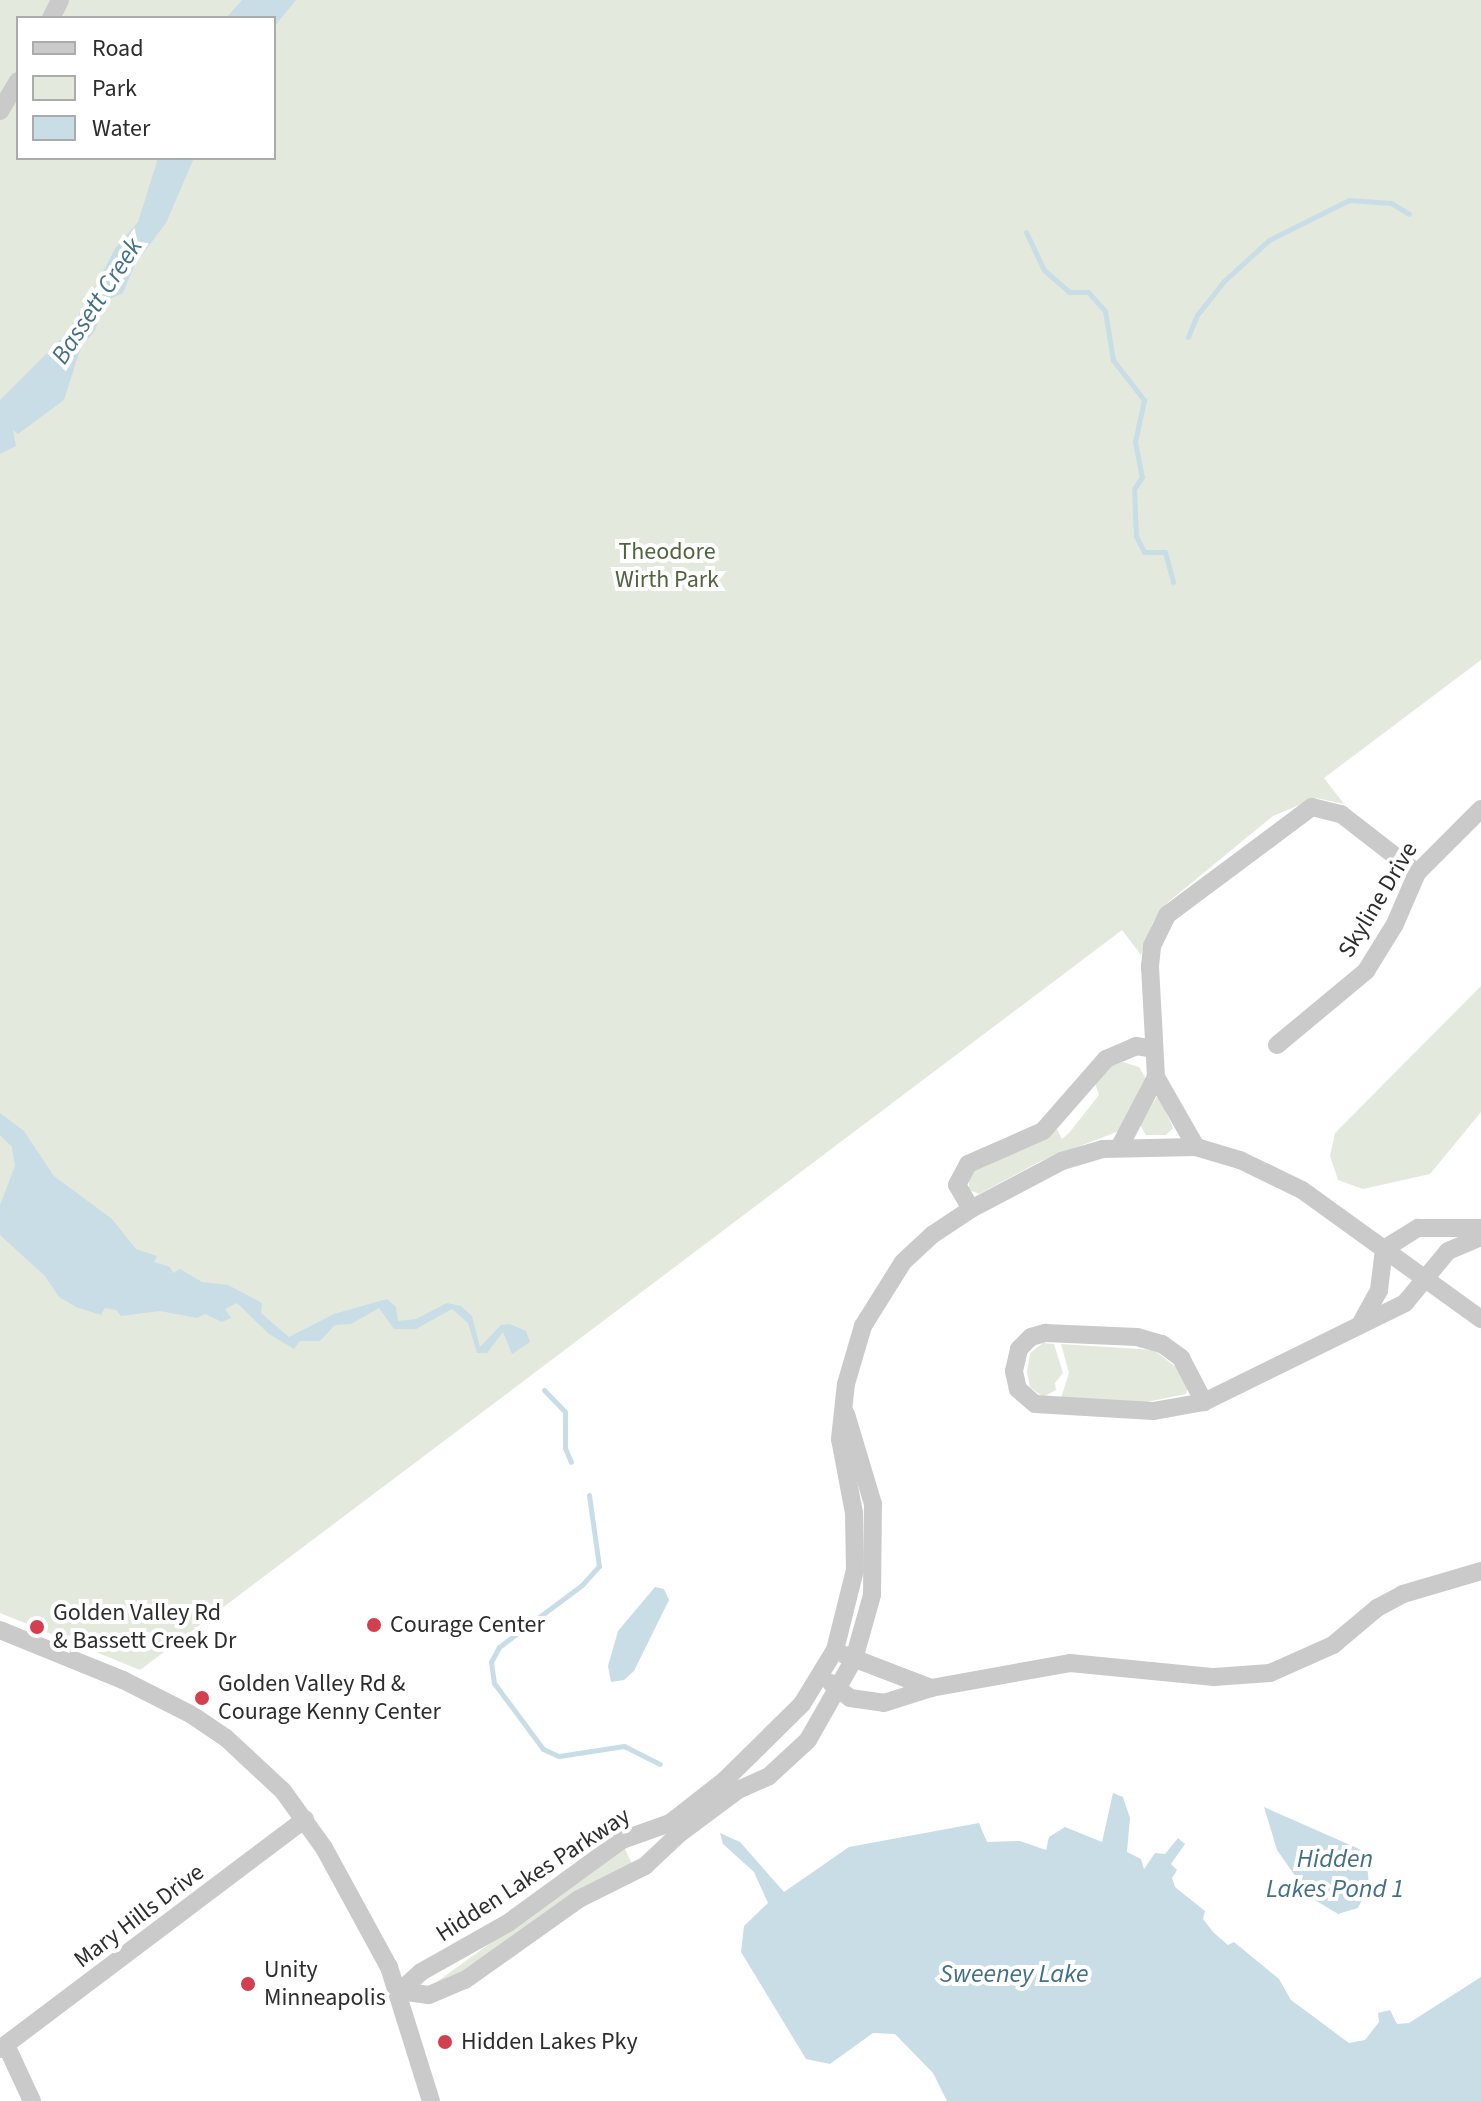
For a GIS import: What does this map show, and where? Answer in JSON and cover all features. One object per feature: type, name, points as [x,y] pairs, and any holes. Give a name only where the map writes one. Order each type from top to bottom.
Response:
[{"type":"street","points":[[0,111],[16,84]]},
{"type":"street","points":[[1120,1146],[1147,1104],[1156,1077],[1152,946],[1167,915],[1302,811],[1320,807],[1341,814],[1417,873]]},
{"type":"street","name":"Skyline Drive","points":[[1277,1045],[1366,971],[1389,936],[1417,873],[1481,809]]},
{"type":"street","points":[[971,1209],[957,1185],[968,1164],[1043,1131],[1106,1059],[1136,1046],[1154,1049]]},
{"type":"street","points":[[1156,1077],[1196,1147]]},
{"type":"street","name":"Hidden Lakes Parkway","points":[[400,1991],[421,1972],[508,1923],[622,1840],[670,1823],[725,1780],[785,1722],[823,1675],[835,1650],[849,1603],[856,1538],[840,1439],[853,1356],[881,1291],[932,1235],[971,1209],[1062,1161],[1120,1146],[1196,1147],[1271,1173],[1481,1319]]},
{"type":"street","points":[[1362,1321],[1379,1290],[1384,1249],[1434,1225],[1481,1228]]},
{"type":"street","points":[[1204,1402],[1181,1358],[1162,1344],[1137,1337],[1045,1333],[1031,1337],[1019,1349],[1014,1371],[1018,1389],[1035,1404],[1153,1411],[1204,1402],[1362,1321],[1405,1303],[1448,1251],[1481,1237]]},
{"type":"street","name":"Hidden Lakes Parkway","points":[[400,1991],[429,1995],[465,1980],[579,1899],[645,1866],[679,1834],[795,1754],[840,1690],[854,1659],[872,1595],[875,1535],[868,1478],[846,1414]]},
{"type":"street","points":[[823,1675],[850,1698],[884,1703],[931,1688],[1070,1663],[1214,1677],[1270,1673],[1333,1645],[1377,1608],[1403,1594],[1481,1571]]},
{"type":"street","points":[[0,1633],[123,1680],[192,1715],[257,1764],[305,1819],[349,1891],[400,1991],[431,2101]]},
{"type":"street","points":[[835,1650],[931,1688]]},
{"type":"street","name":"Mary Hills Drive","points":[[3,2047],[305,1819]]},
{"type":"street","points":[[3,2047],[32,2101]]},
{"type":"green space","name":"Theodore Wirth Park","points":[[0,0],[1481,0],[1481,660],[1324,778],[1344,804],[1316,798],[1273,816],[1167,903],[1153,922],[1141,955],[1122,930],[140,1670],[0,1613]]},
{"type":"green space","points":[[1481,986],[1481,1112],[1430,1174],[1363,1189],[1338,1180],[1330,1156],[1335,1133]]},
{"type":"green space","points":[[1123,1062],[1139,1067],[1146,1079],[1122,1130],[1041,1161],[979,1194],[969,1190],[969,1173],[1057,1129],[1062,1139],[1099,1095],[1095,1083],[1111,1066]]},
{"type":"green space","points":[[1158,1095],[1173,1128],[1166,1135],[1146,1135],[1140,1125]]},
{"type":"green space","points":[[1043,1343],[1054,1344],[1063,1373],[1055,1383],[1056,1390],[1043,1397],[1030,1387],[1027,1372],[1030,1353]]},
{"type":"green space","points":[[1061,1344],[1154,1350],[1177,1368],[1188,1387],[1186,1394],[1142,1403],[1061,1398],[1069,1373]]},
{"type":"green space","points":[[624,1847],[632,1864],[472,1971],[431,1986]]},
{"type":"water","points":[[242,0],[296,0],[276,25],[276,16],[228,16]]},
{"type":"water","name":"Bassett Creek","points":[[157,160],[193,160],[166,223],[135,264],[123,293],[105,301],[95,331],[81,347],[64,400],[18,434],[13,430],[16,446],[0,454],[0,400],[62,338],[84,307],[116,247],[138,222]]},
{"type":"water","points":[[0,1113],[24,1131],[54,1176],[112,1219],[136,1249],[157,1256],[154,1262],[170,1267],[173,1273],[180,1269],[202,1282],[228,1285],[262,1303],[261,1313],[289,1337],[334,1314],[387,1299],[396,1307],[398,1321],[416,1319],[447,1303],[461,1306],[472,1316],[480,1347],[501,1325],[510,1324],[526,1331],[530,1342],[512,1354],[503,1332],[487,1353],[477,1353],[468,1323],[452,1309],[416,1329],[394,1329],[379,1308],[351,1324],[335,1325],[320,1341],[300,1341],[294,1349],[269,1334],[237,1303],[225,1309],[231,1318],[222,1322],[205,1314],[197,1318],[160,1311],[121,1316],[116,1310],[105,1308],[101,1315],[76,1307],[59,1297],[45,1276],[0,1235],[0,1205],[15,1166],[12,1147],[0,1135]]},
{"type":"water","points":[[655,1587],[664,1589],[669,1600],[634,1671],[624,1680],[611,1682],[608,1666],[618,1631]]},
{"type":"water","name":"Sweeney Lake","points":[[1113,1793],[1123,1797],[1130,1818],[1127,1852],[1141,1859],[1144,1869],[1155,1853],[1165,1854],[1178,1838],[1185,1844],[1171,1864],[1177,1870],[1172,1878],[1175,1887],[1205,1911],[1203,1919],[1214,1933],[1228,1945],[1234,1942],[1279,1979],[1291,2000],[1349,2043],[1365,2040],[1379,2022],[1378,2013],[1390,2010],[1397,2024],[1409,2023],[1481,1977],[1481,2101],[947,2101],[933,2073],[895,2034],[873,2033],[830,2064],[806,2059],[741,1952],[744,1926],[768,1903],[754,1872],[723,1844],[720,1833],[740,1842],[784,1892],[849,1847],[979,1823],[987,1842],[1020,1841],[1046,1850],[1049,1837],[1065,1827],[1102,1842]]},
{"type":"water","name":"Hidden Lakes Pond 1","points":[[1264,1807],[1366,1852],[1369,1886],[1358,1908],[1338,1914],[1310,1897],[1277,1850]]},
{"type":"waterway","points":[[1188,337],[1197,315],[1224,281],[1269,240],[1349,200],[1391,203],[1409,214]]},
{"type":"waterway","points":[[1026,232],[1044,270],[1069,292],[1088,292],[1105,311],[1113,360],[1144,400],[1135,442],[1142,477],[1134,489],[1136,536],[1144,552],[1165,552],[1173,582]]},
{"type":"waterway","points":[[544,1390],[565,1412],[565,1448],[571,1462]]},
{"type":"waterway","points":[[589,1495],[599,1566],[582,1585],[499,1647],[491,1662],[494,1683],[543,1749],[559,1756],[624,1746],[660,1764]]},
{"type":"place","name":"Courage Center","points":[[374,1625]]},
{"type":"place","name":"Golden Valley Rd & Bassett Creek Dr","points":[[37,1627]]},
{"type":"place","name":"Golden Valley Rd & Courage Kenny Center","points":[[202,1698]]},
{"type":"place","name":"Unity Minneapolis","points":[[248,1984]]},
{"type":"place","name":"Hidden Lakes Pky","points":[[445,2042]]}]
